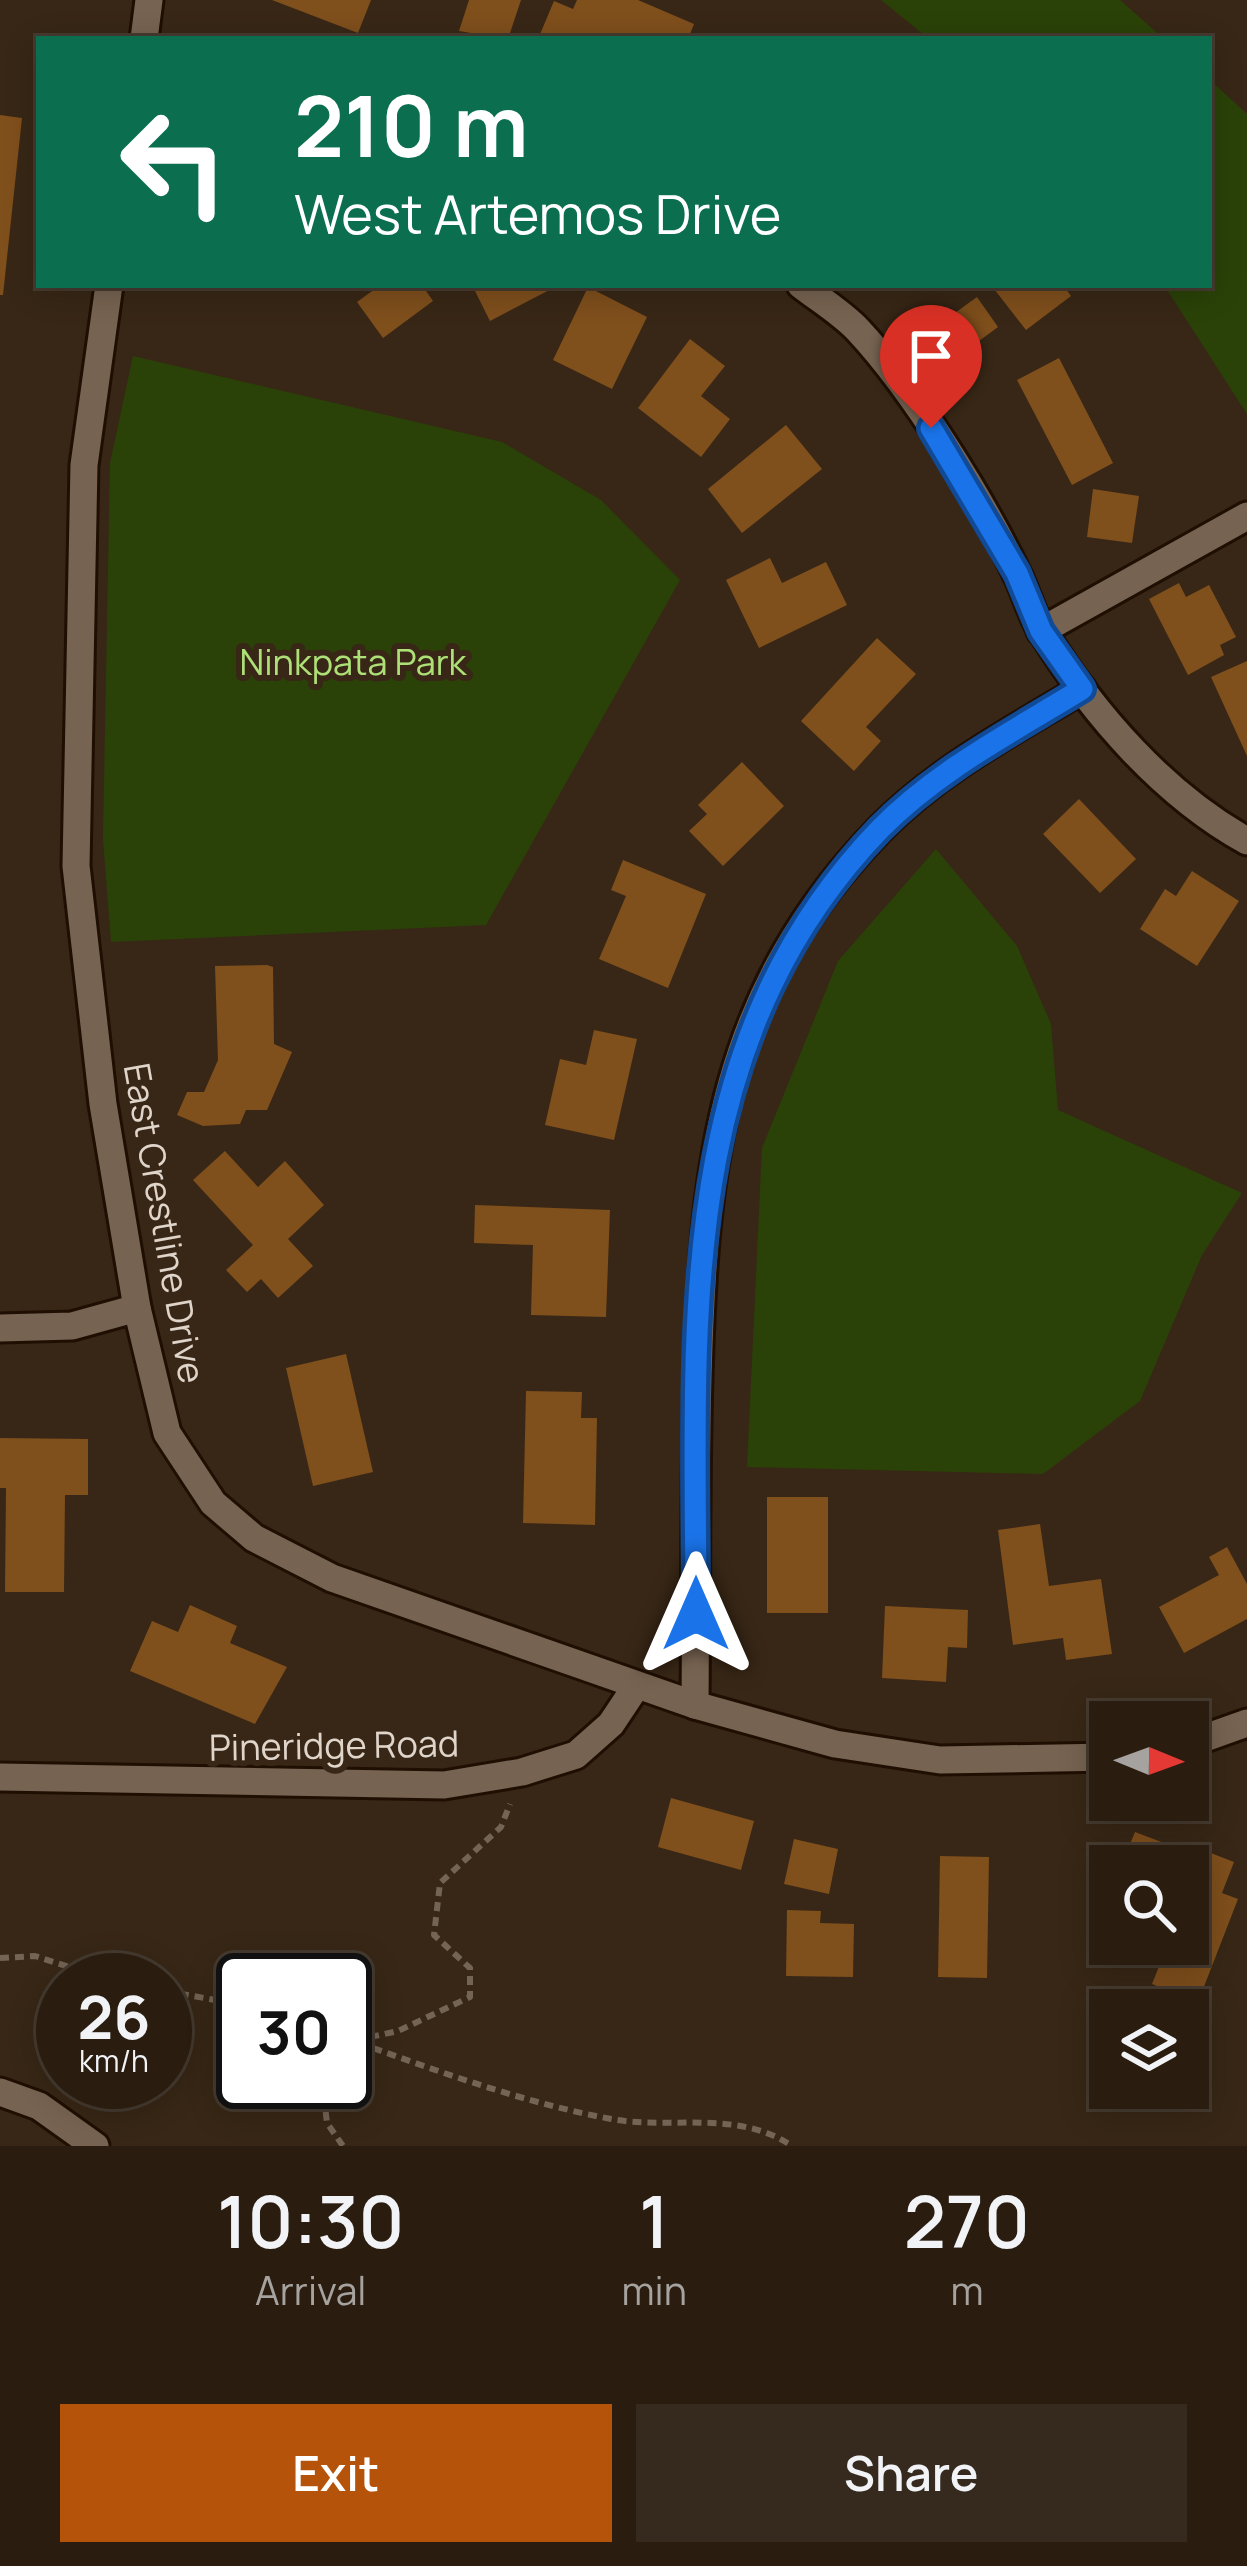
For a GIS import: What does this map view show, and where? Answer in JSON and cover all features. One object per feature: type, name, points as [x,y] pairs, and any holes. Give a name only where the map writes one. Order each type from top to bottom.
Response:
[{"type":"street","points":[[144,36],[149,0]]},
{"type":"street","name":"East Crestline Drive","points":[[109,288],[84,464],[76,866],[103,1104],[137,1308],[167,1432],[213,1503],[254,1538],[332,1578],[695,1706],[835,1744],[940,1760],[1089,1757]]},
{"type":"street","points":[[804,288],[857,329],[931,428],[1017,573],[1041,631],[1082,689],[1136,753],[1205,818],[1247,842]]},
{"type":"street","points":[[1041,631],[1247,516]]},
{"type":"street","points":[[695,1706],[702,1229],[716,1135],[757,1012],[818,904],[881,829],[948,770],[1082,689]]},
{"type":"street","points":[[0,1328],[72,1326],[137,1308]]},
{"type":"street","name":"Pineridge Road","points":[[0,1777],[444,1785],[522,1772],[576,1755],[611,1724],[635,1688]]},
{"type":"street","points":[[1209,1737],[1247,1723]]},
{"type":"street","points":[[0,2092],[39,2105],[95,2146]]},
{"type":"path","points":[[372,2036],[398,2031],[470,1997],[470,1968],[434,1935],[440,1883],[501,1827],[522,1772]]},
{"type":"path","points":[[0,1958],[36,1956]]},
{"type":"path","points":[[372,2049],[419,2068],[615,2120],[727,2122],[792,2146]]},
{"type":"path","points":[[325,2109],[327,2123],[343,2146]]},
{"type":"green space","points":[[881,0],[1120,0],[1161,36],[925,36]]},
{"type":"green space","points":[[1212,82],[1247,114],[1247,414],[1166,288],[1212,288]]},
{"type":"green space","name":"Ninkpata Park","points":[[133,356],[502,442],[601,500],[680,580],[486,925],[111,942],[103,839],[110,463]]},
{"type":"green space","points":[[936,849],[1017,946],[1051,1024],[1058,1110],[1242,1193],[1202,1255],[1140,1401],[1043,1474],[747,1467],[762,1148],[838,961]]},
{"type":"building","points":[[272,0],[371,0],[358,33]]},
{"type":"building","points":[[469,0],[521,0],[509,36],[459,31]]},
{"type":"building","points":[[577,0],[638,0],[694,24],[689,36],[539,36],[554,1],[573,9]]},
{"type":"building","points":[[0,115],[22,118],[3,295],[0,295]]},
{"type":"building","points":[[424,288],[433,301],[383,338],[357,302],[375,289]]},
{"type":"building","points":[[474,288],[553,288],[490,321]]},
{"type":"building","points":[[588,288],[647,317],[612,389],[553,360]]},
{"type":"building","points":[[993,288],[1065,288],[1071,296],[1026,330]]},
{"type":"building","points":[[977,297],[998,327],[952,361],[930,331]]},
{"type":"building","points":[[690,339],[725,366],[701,396],[730,419],[701,457],[638,408]]},
{"type":"building","points":[[1059,358],[1113,463],[1072,485],[1017,380]]},
{"type":"building","points":[[786,425],[822,469],[742,533],[708,489]]},
{"type":"building","points":[[1093,489],[1139,496],[1132,543],[1087,537]]},
{"type":"building","points":[[770,558],[782,583],[826,562],[847,605],[759,648],[726,580]]},
{"type":"building","points":[[1179,583],[1186,597],[1209,585],[1236,637],[1220,645],[1224,655],[1188,675],[1149,599]]},
{"type":"building","points":[[877,638],[916,674],[866,727],[881,741],[854,771],[801,721]]},
{"type":"building","points":[[1247,661],[1247,756],[1211,677]]},
{"type":"building","points":[[742,762],[784,806],[723,866],[689,831],[707,814],[698,805]]},
{"type":"building","points":[[1079,799],[1136,859],[1100,893],[1043,834]]},
{"type":"building","points":[[623,860],[706,894],[668,988],[599,959],[626,896],[611,890]]},
{"type":"building","points":[[1192,871],[1239,901],[1197,966],[1140,929],[1165,889],[1176,896]]},
{"type":"building","points":[[215,966],[273,967],[274,1044],[292,1052],[267,1110],[246,1110],[240,1124],[203,1126],[177,1115],[187,1092],[204,1092],[218,1060]]},
{"type":"building","points":[[594,1030],[637,1039],[614,1140],[545,1125],[560,1059],[586,1065]]},
{"type":"building","points":[[225,1151],[258,1187],[285,1161],[324,1205],[288,1239],[313,1266],[278,1298],[261,1279],[247,1292],[226,1270],[253,1245],[193,1180]]},
{"type":"building","points":[[475,1205],[610,1210],[606,1317],[531,1315],[533,1245],[474,1243]]},
{"type":"building","points":[[346,1354],[373,1472],[313,1486],[286,1368]]},
{"type":"building","points":[[526,1391],[582,1392],[581,1418],[597,1418],[595,1525],[523,1523]]},
{"type":"building","points":[[0,1438],[88,1439],[88,1495],[65,1495],[64,1592],[5,1592],[6,1488],[0,1488]]},
{"type":"building","points":[[767,1497],[828,1497],[828,1613],[767,1613]]},
{"type":"building","points":[[1040,1524],[1049,1586],[1101,1579],[1112,1654],[1066,1660],[1063,1638],[1013,1645],[998,1530]]},
{"type":"building","points":[[1227,1547],[1247,1584],[1247,1619],[1184,1653],[1159,1607],[1219,1575],[1209,1557]]},
{"type":"building","points":[[190,1605],[237,1626],[230,1643],[287,1667],[255,1724],[130,1671],[152,1621],[178,1632]]},
{"type":"building","points":[[885,1606],[968,1610],[967,1648],[948,1647],[946,1682],[882,1678]]},
{"type":"building","points":[[671,1798],[754,1821],[741,1870],[658,1847]]},
{"type":"building","points":[[1135,1832],[1169,1845],[1130,1845]]},
{"type":"building","points":[[794,1839],[838,1849],[829,1894],[784,1884]]},
{"type":"building","points":[[1209,1852],[1234,1862],[1222,1893],[1238,1899],[1203,1989],[1165,1989],[1152,1984],[1160,1965],[1209,1965]]},
{"type":"building","points":[[940,1856],[989,1857],[987,1978],[938,1977]]},
{"type":"building","points":[[787,1910],[821,1911],[820,1923],[854,1924],[853,1977],[786,1976]]},
{"type":"route","points":[[696,1614],[702,1229],[716,1135],[764,992],[818,904],[881,829],[948,770],[1082,689],[1041,631],[1017,573],[931,428]]}]
